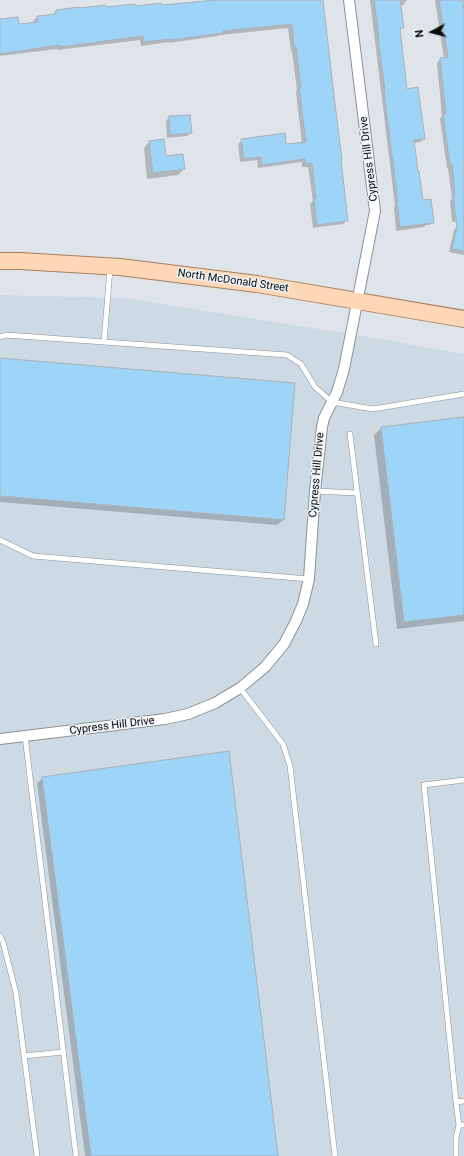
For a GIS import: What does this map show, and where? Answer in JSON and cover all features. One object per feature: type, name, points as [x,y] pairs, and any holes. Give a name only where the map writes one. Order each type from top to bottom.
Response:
[{"type":"main road","name":"North McDonald Street","points":[[0,261],[110,266],[268,285],[464,319]]},
{"type":"street","name":"Cypress Hill Drive","points":[[0,739],[176,717],[215,703],[240,688],[265,667],[291,633],[304,604],[309,580],[315,491],[322,427],[324,418],[337,392],[344,369],[375,210],[349,0]]},
{"type":"lane","points":[[104,342],[110,266]]},
{"type":"lane","points":[[0,337],[6,335],[287,355],[301,364],[315,387],[332,402],[373,409],[464,394]]},
{"type":"lane","points":[[350,434],[376,644]]},
{"type":"lane","points":[[315,491],[357,493]]},
{"type":"lane","points":[[0,540],[33,556],[309,580]]},
{"type":"lane","points":[[240,688],[283,744],[290,766],[335,1156]]},
{"type":"lane","points":[[25,736],[76,1156]]},
{"type":"lane","points":[[456,1156],[456,1138],[461,1125],[456,1102],[424,785],[464,780]]},
{"type":"lane","points":[[0,936],[3,942],[16,993],[37,1156]]},
{"type":"lane","points":[[24,1056],[63,1052]]},
{"type":"lane","points":[[456,1102],[464,1101]]},
{"type":"shaded area","points":[[0,295],[124,298],[369,337],[464,354],[464,1156],[0,1156]]},
{"type":"building","points":[[214,0],[323,0],[348,221],[317,225],[312,163],[306,164],[305,159],[262,165],[261,157],[244,159],[241,139],[285,133],[286,144],[306,142],[299,87],[301,87],[296,47],[294,48],[292,24],[223,31],[223,33],[172,40],[144,42],[143,36],[60,47],[60,45],[0,54],[0,19],[18,17],[19,24],[38,22],[37,16],[56,14],[56,10],[79,7],[106,5],[107,7],[135,4],[135,6],[162,3],[163,5]]},
{"type":"building","points":[[374,0],[400,0],[404,28],[400,28],[407,89],[418,87],[425,139],[414,140],[418,172],[419,171],[423,200],[431,199],[434,223],[400,227]]},
{"type":"building","points":[[463,0],[464,11],[464,251],[452,249],[457,227],[453,196],[455,196],[452,164],[450,165],[443,114],[446,114],[440,58],[448,57],[439,1]]},
{"type":"building","points":[[190,115],[192,133],[170,135],[169,116]]},
{"type":"building","points":[[164,139],[166,156],[183,154],[185,169],[153,173],[149,141]]},
{"type":"building","points":[[0,358],[295,383],[284,520],[0,496]]},
{"type":"building","points":[[464,417],[464,615],[404,622],[381,427]]},
{"type":"building","points":[[229,751],[278,1156],[91,1156],[42,777]]}]
